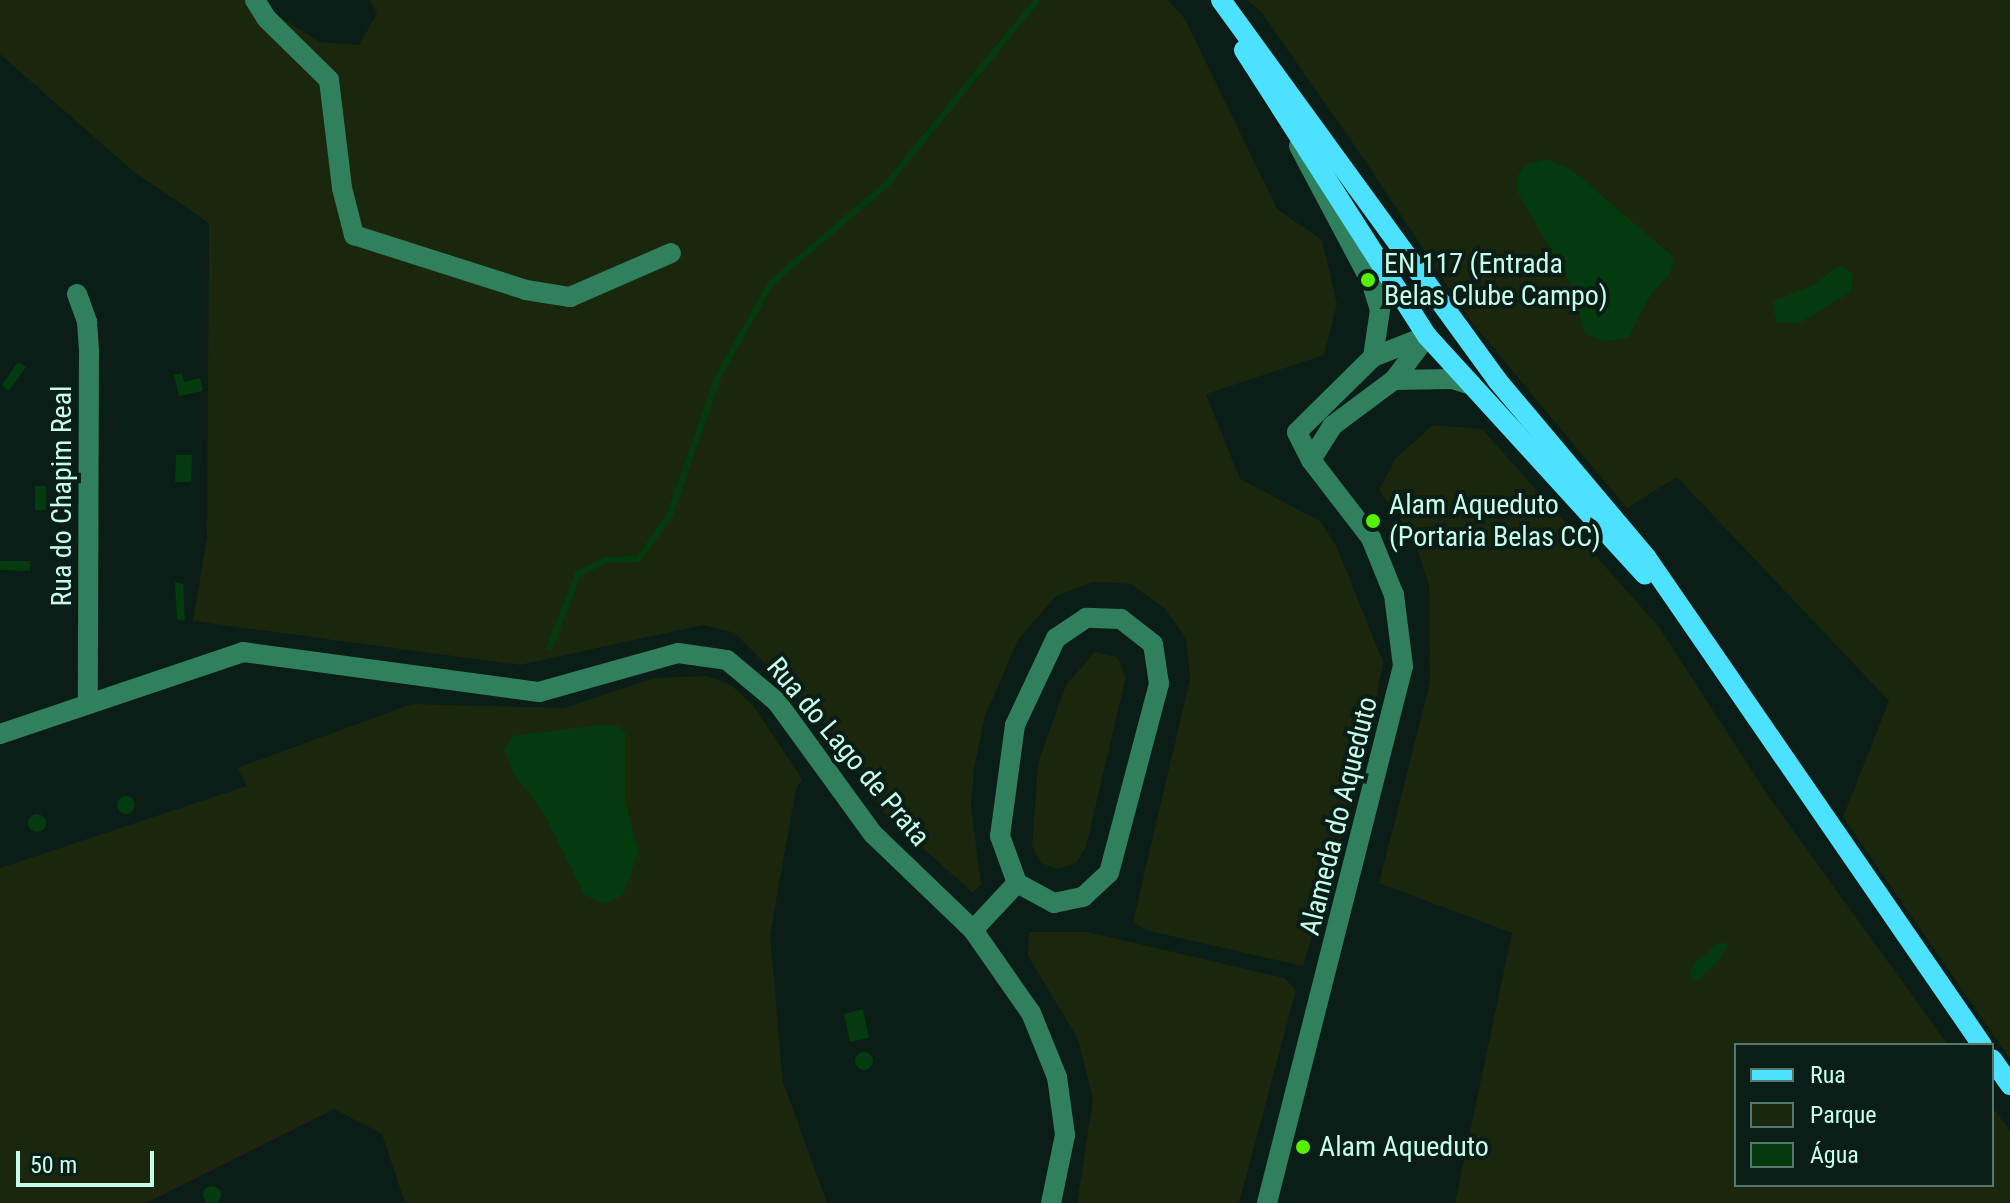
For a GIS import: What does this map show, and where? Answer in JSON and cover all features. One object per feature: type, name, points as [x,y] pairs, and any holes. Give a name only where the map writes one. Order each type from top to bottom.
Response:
[{"type":"main road","points":[[1211,0],[1427,336],[1679,610]]},
{"type":"main road","points":[[1221,0],[1425,285],[1541,437]]},
{"type":"main road","points":[[1425,285],[1427,336]]},
{"type":"main road","points":[[1427,336],[1457,351],[1541,437],[1646,557],[1679,610],[1981,1043]]},
{"type":"main road","points":[[1994,1062],[2010,1085]]},
{"type":"street","points":[[255,0],[267,19],[329,80],[342,188],[354,235],[526,290],[570,297],[671,253]]},
{"type":"street","points":[[1296,134],[1317,186],[1372,284],[1380,310],[1373,357]]},
{"type":"street","name":"Rua do Chapim Real","points":[[77,294],[87,322],[89,351],[88,701]]},
{"type":"street","points":[[1311,460],[1332,426],[1394,380],[1427,336]]},
{"type":"street","name":"Alameda do Aqueduto","points":[[1267,1203],[1403,666],[1386,571],[1354,510],[1311,460],[1297,432],[1373,357],[1427,336]]},
{"type":"street","points":[[1394,380],[1452,379],[1472,385]]},
{"type":"street","points":[[1086,618],[1121,619],[1153,644],[1159,684],[1109,873],[1083,897],[1054,903],[1017,883],[1000,836],[1015,725],[1056,638],[1086,618]]},
{"type":"street","name":"Rua do Lago de Prata","points":[[0,734],[88,701],[252,651],[539,692],[678,653],[703,653],[747,673],[777,702],[873,834],[973,930],[1031,1013],[1057,1077],[1065,1135],[1051,1203]]},
{"type":"street","points":[[973,930],[1017,883]]},
{"type":"green space","points":[[0,0],[252,0],[320,42],[359,45],[377,13],[369,0],[1168,0],[1185,19],[1277,209],[1322,240],[1337,304],[1324,355],[1206,394],[1240,479],[1320,521],[1336,545],[1383,662],[1366,757],[1303,966],[1145,930],[1133,922],[1190,679],[1186,638],[1165,609],[1131,584],[1093,582],[1056,596],[1018,640],[985,716],[974,769],[971,806],[981,884],[973,893],[885,814],[825,724],[735,633],[703,625],[520,665],[193,621],[207,537],[209,223],[134,172],[0,54]]},
{"type":"green space","points":[[1247,0],[2010,0],[2010,1059],[1843,817],[1889,701],[1677,477],[1627,508],[1470,320],[1366,162],[1262,13]]},
{"type":"green space","points":[[1433,425],[1482,429],[1659,627],[1769,797],[1947,1043],[1734,1043],[1734,1187],[1994,1187],[1994,1109],[2010,1131],[2010,1203],[1455,1203],[1512,933],[1379,883],[1430,683],[1429,585],[1414,539],[1379,490],[1395,459]]},
{"type":"green space","points":[[1095,652],[1117,657],[1126,677],[1086,847],[1076,863],[1058,869],[1041,863],[1032,846],[1038,763],[1066,685]]},
{"type":"green space","points":[[707,676],[731,685],[753,705],[802,779],[796,789],[770,935],[783,1082],[827,1203],[405,1203],[382,1134],[334,1109],[146,1203],[0,1203],[0,868],[247,786],[237,768],[412,704],[564,708],[655,678]]},
{"type":"green space","points":[[1029,932],[1088,932],[1284,978],[1296,990],[1239,1203],[1077,1203],[1093,1099],[1078,1039],[1028,956]]},
{"type":"water","points":[[1547,159],[1573,171],[1670,254],[1674,263],[1668,276],[1651,294],[1628,338],[1605,341],[1585,334],[1570,282],[1518,193],[1516,179],[1525,165]]},
{"type":"water","points":[[1839,265],[1853,274],[1851,292],[1799,323],[1777,322],[1772,302],[1816,284]]},
{"type":"water","points":[[18,362],[26,367],[9,391],[2,385]]},
{"type":"water","points":[[182,373],[184,382],[200,378],[203,391],[179,396],[174,375]]},
{"type":"water","points":[[176,455],[192,455],[191,482],[175,482]]},
{"type":"water","points":[[35,486],[46,486],[46,510],[35,510]]},
{"type":"water","points":[[0,561],[30,561],[30,571],[0,570]]},
{"type":"water","points":[[175,582],[183,584],[185,621],[177,619]]},
{"type":"water","points":[[601,725],[617,726],[625,733],[625,799],[638,852],[623,895],[604,904],[584,894],[542,810],[514,774],[505,751],[512,736]]},
{"type":"water","points":[[122,796],[130,796],[135,805],[133,812],[122,814],[117,809],[117,801]]},
{"type":"water","points":[[33,814],[41,814],[46,823],[44,830],[33,832],[28,827],[28,819]]},
{"type":"water","points":[[1720,942],[1728,945],[1720,959],[1699,980],[1692,979],[1690,971],[1697,961]]},
{"type":"water","points":[[863,1009],[869,1038],[850,1042],[844,1014]]},
{"type":"water","points":[[864,1052],[873,1061],[864,1070],[855,1061]]},
{"type":"water","points":[[208,1186],[216,1186],[221,1195],[219,1202],[208,1204],[203,1199],[203,1191]]},
{"type":"waterway","points":[[550,647],[578,574],[606,560],[639,559],[670,514],[718,377],[771,283],[887,184],[1037,0]]},
{"type":"place","name":"EN 117 (Entrada Belas Clube Campo)","points":[[1368,280]]},
{"type":"place","name":"Alam Aqueduto (Portaria Belas CC)","points":[[1373,521]]},
{"type":"place","name":"Alam Aqueduto","points":[[1303,1147]]}]
